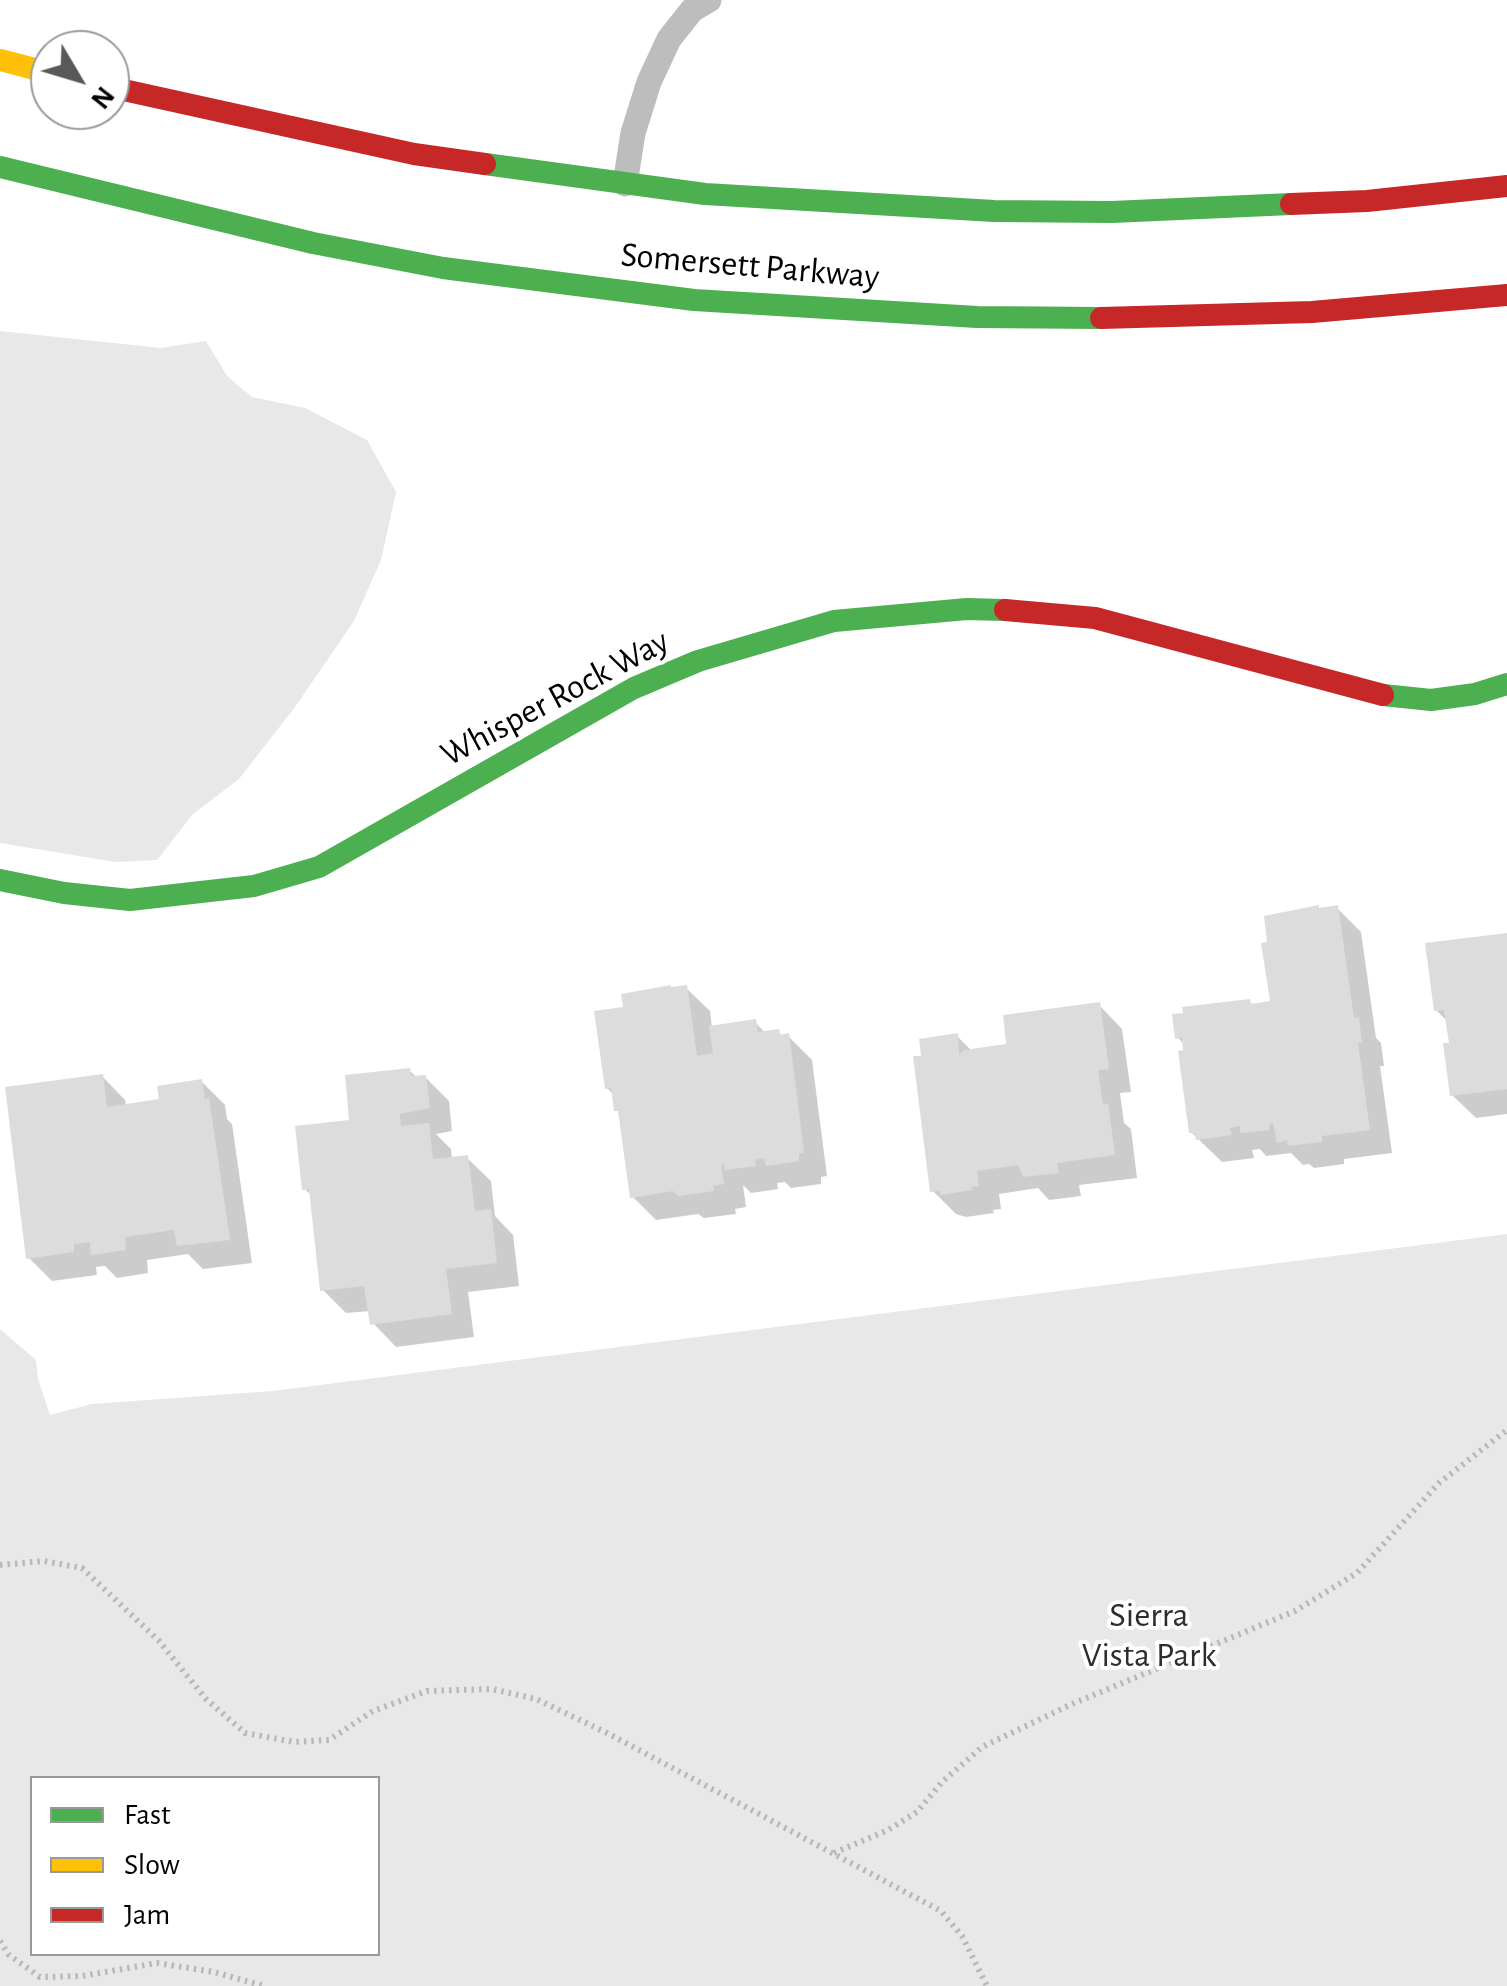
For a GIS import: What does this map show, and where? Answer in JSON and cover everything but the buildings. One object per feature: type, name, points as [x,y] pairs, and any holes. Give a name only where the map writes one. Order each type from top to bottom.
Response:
[{"type":"main road","points":[[0,60],[30,67]]},
{"type":"main road","name":"Somersett Parkway","points":[[130,91],[414,154],[705,194],[876,206],[1092,212],[1348,202],[1507,186]]},
{"type":"main road","name":"Somersett Parkway","points":[[0,167],[313,244],[443,268],[694,300],[959,316],[1098,318],[1312,312],[1507,295]]},
{"type":"main road","name":"Whisper Rock Way","points":[[0,880],[64,893],[130,900],[254,886],[319,867],[634,688],[770,637],[851,619],[967,609],[1030,611],[1094,618],[1158,633],[1388,696],[1430,700],[1475,694],[1507,684]]},
{"type":"lane","points":[[625,184],[633,134],[649,82],[669,39],[692,10],[710,0]]},
{"type":"path","points":[[832,1854],[888,1830],[916,1812],[942,1782],[982,1747],[1072,1704],[1295,1611],[1342,1582],[1357,1572],[1439,1483],[1507,1430]]},
{"type":"path","points":[[0,1565],[44,1561],[82,1568],[159,1641],[206,1699],[245,1733],[294,1742],[329,1740],[373,1711],[427,1691],[492,1689],[536,1699],[607,1733],[940,1912],[962,1936],[987,1986]]},
{"type":"path","points":[[0,1941],[9,1955],[40,1978],[82,1976],[157,1964],[214,1972],[264,1986]]},
{"type":"green space","points":[[0,331],[161,348],[206,341],[227,376],[252,397],[305,408],[367,440],[396,492],[381,560],[354,621],[239,779],[193,814],[157,860],[116,862],[0,843]]},
{"type":"green space","name":"Sierra Vista Park","points":[[1507,1234],[1507,1986],[0,1986],[0,1329],[36,1360],[50,1415],[92,1404],[273,1391]]},
{"type":"traffic: fast","points":[[485,164],[705,194],[994,211],[1112,212],[1291,204]]},
{"type":"traffic: fast","points":[[0,167],[313,243],[443,268],[694,300],[977,317],[1101,318]]},
{"type":"traffic: fast","points":[[0,880],[64,893],[130,900],[254,886],[319,867],[634,688],[698,661],[834,621],[967,609],[1005,610]]},
{"type":"traffic: fast","points":[[1383,695],[1431,700],[1475,694],[1507,684]]},
{"type":"traffic: slow","points":[[0,60],[30,68]]},
{"type":"traffic: jam","points":[[130,91],[414,154],[485,164]]},
{"type":"traffic: jam","points":[[1291,204],[1367,201],[1507,186]]},
{"type":"traffic: jam","points":[[1101,318],[1312,312],[1507,295]]},
{"type":"traffic: jam","points":[[1005,610],[1095,618],[1383,695]]}]
